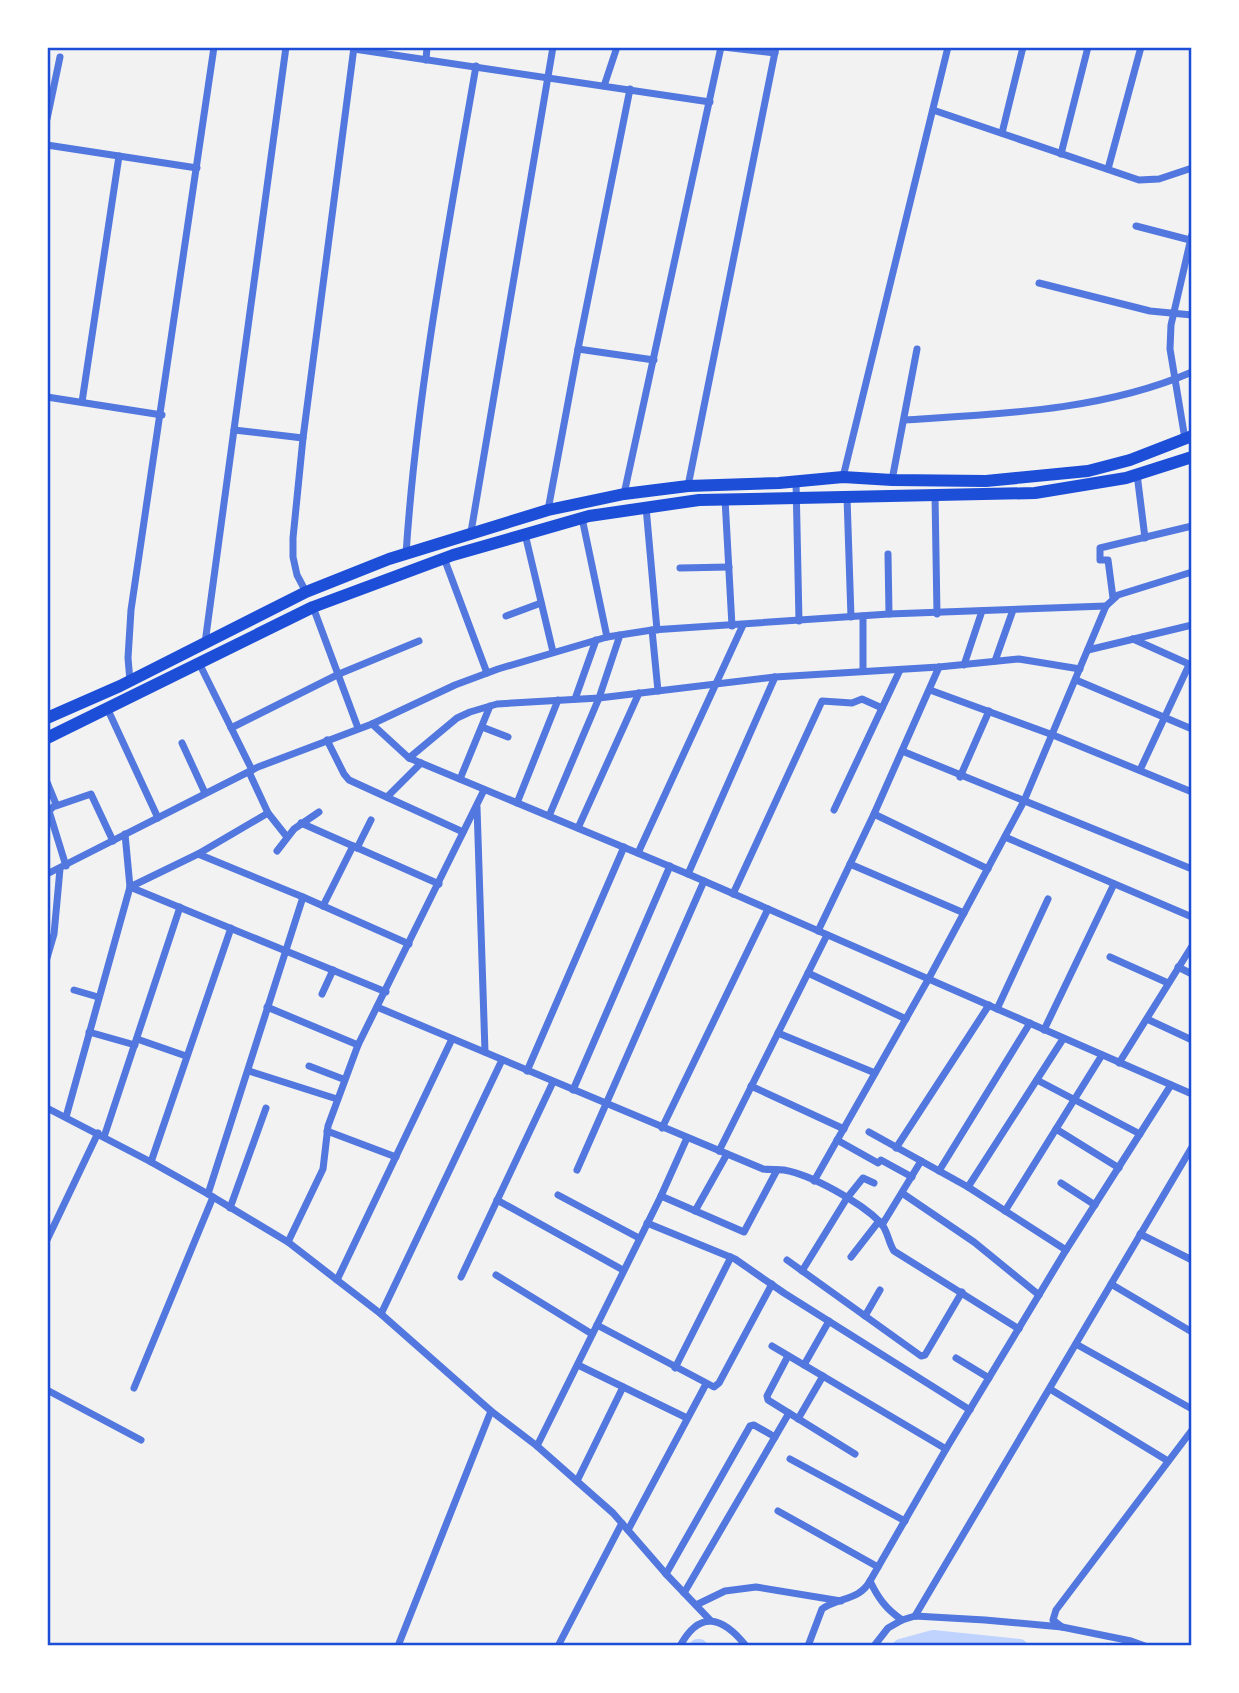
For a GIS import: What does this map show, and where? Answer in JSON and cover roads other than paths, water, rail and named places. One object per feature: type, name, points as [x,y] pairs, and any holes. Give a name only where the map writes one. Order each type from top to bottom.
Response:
[{"type":"main road","points":[[47,718],[130,681],[306,592],[406,554],[548,510],[624,494],[688,486],[843,477],[986,481],[1088,471],[1130,460],[1188,437]]},
{"type":"main road","points":[[47,738],[313,607],[444,558],[582,518],[646,506],[725,499],[1035,493],[1138,474],[1192,457]]},
{"type":"street","points":[[130,681],[128,658],[131,610],[162,415],[214,47]]},
{"type":"street","points":[[205,644],[286,47]]},
{"type":"street","points":[[426,60],[427,47]]},
{"type":"street","points":[[471,533],[553,47]]},
{"type":"street","points":[[624,494],[722,47],[775,50],[688,486]]},
{"type":"street","points":[[843,477],[948,47]]},
{"type":"street","points":[[1002,133],[1023,47]]},
{"type":"street","points":[[1061,154],[1088,47]]},
{"type":"street","points":[[1108,169],[1141,47]]},
{"type":"street","points":[[306,592],[297,575],[293,557],[303,438],[354,48],[710,102]]},
{"type":"street","points":[[604,86],[619,48]]},
{"type":"street","points":[[47,119],[60,57]]},
{"type":"street","points":[[406,554],[416,435],[427,354],[476,66]]},
{"type":"street","points":[[548,510],[631,89]]},
{"type":"street","points":[[933,110],[1146,181],[1159,180],[1191,166]]},
{"type":"street","points":[[47,145],[197,168]]},
{"type":"street","points":[[82,402],[119,156]]},
{"type":"street","points":[[1136,226],[1191,237],[1174,314],[1170,349],[1188,437]]},
{"type":"street","points":[[1040,283],[1150,311],[1192,315]]},
{"type":"street","points":[[578,349],[654,360]]},
{"type":"street","points":[[892,480],[917,349]]},
{"type":"street","points":[[904,420],[998,414],[1086,403],[1175,380],[1192,372]]},
{"type":"street","points":[[47,397],[162,415]]},
{"type":"street","points":[[234,430],[303,438]]},
{"type":"street","points":[[1138,474],[1145,538]]},
{"type":"street","points":[[796,481],[799,621]]},
{"type":"street","points":[[935,495],[937,614]]},
{"type":"street","points":[[847,497],[851,617]]},
{"type":"street","points":[[725,499],[732,626]]},
{"type":"street","points":[[646,506],[659,691]]},
{"type":"street","points":[[582,518],[607,637]]},
{"type":"street","points":[[1113,598],[1108,560],[1100,560],[1100,548],[1192,526]]},
{"type":"street","points":[[526,534],[553,652]]},
{"type":"street","points":[[888,554],[889,614]]},
{"type":"street","points":[[444,558],[487,673]]},
{"type":"street","points":[[680,569],[729,567]]},
{"type":"street","points":[[814,1181],[929,978],[1024,802],[1106,606],[1113,598],[1192,572]]},
{"type":"street","points":[[506,616],[541,603]]},
{"type":"street","points":[[47,874],[250,771],[372,724],[455,685],[607,637],[654,630],[889,614],[1106,606]]},
{"type":"street","points":[[313,607],[358,728]]},
{"type":"street","points":[[995,661],[1013,610]]},
{"type":"street","points":[[964,665],[982,611]]},
{"type":"street","points":[[863,616],[863,671]]},
{"type":"street","points":[[638,853],[743,625]]},
{"type":"street","points":[[1088,650],[1192,625]]},
{"type":"street","points":[[549,816],[599,698],[621,635]]},
{"type":"street","points":[[1133,639],[1191,665],[1140,770]]},
{"type":"street","points":[[575,699],[596,640]]},
{"type":"street","points":[[231,728],[339,674],[419,641]]},
{"type":"street","points":[[409,758],[457,718],[490,706],[599,698],[775,677],[900,670],[1019,659],[1080,669]]},
{"type":"street","points":[[199,663],[268,813],[287,836]]},
{"type":"street","points":[[818,930],[874,814],[939,667]]},
{"type":"street","points":[[834,810],[900,670]]},
{"type":"street","points":[[688,874],[775,677]]},
{"type":"street","points":[[1076,680],[1192,729]]},
{"type":"street","points":[[930,690],[1053,735],[1192,792]]},
{"type":"street","points":[[578,828],[639,693]]},
{"type":"street","points":[[733,894],[822,701],[852,703],[862,699],[882,708]]},
{"type":"street","points":[[517,803],[558,700]]},
{"type":"street","points":[[460,779],[490,706]]},
{"type":"street","points":[[108,710],[158,818]]},
{"type":"street","points":[[961,777],[989,711]]},
{"type":"street","points":[[372,724],[409,758],[705,881],[1192,1094]]},
{"type":"street","points":[[482,727],[508,737]]},
{"type":"street","points":[[327,740],[346,777],[463,832]]},
{"type":"street","points":[[182,743],[205,793]]},
{"type":"street","points":[[902,751],[1192,869]]},
{"type":"street","points":[[387,797],[421,763]]},
{"type":"street","points":[[47,782],[56,806]]},
{"type":"street","points":[[288,1242],[323,1169],[327,1131],[358,1045],[484,790]]},
{"type":"street","points":[[47,958],[54,934],[63,868],[49,810],[91,794],[113,841]]},
{"type":"street","points":[[477,803],[485,1052]]},
{"type":"street","points":[[278,851],[287,836],[319,812]]},
{"type":"street","points":[[130,887],[198,854],[268,813]]},
{"type":"street","points":[[874,814],[988,869]]},
{"type":"street","points":[[323,906],[371,820]]},
{"type":"street","points":[[301,823],[439,884]]},
{"type":"street","points":[[66,1116],[130,887],[125,834]]},
{"type":"street","points":[[1005,838],[1192,917]]},
{"type":"street","points":[[527,1071],[624,847]]},
{"type":"street","points":[[198,854],[409,944]]},
{"type":"street","points":[[850,864],[964,913]]},
{"type":"street","points":[[573,1090],[670,866]]},
{"type":"street","points":[[577,1170],[705,881]]},
{"type":"street","points":[[1044,1030],[1114,884]]},
{"type":"street","points":[[130,887],[386,992]]},
{"type":"street","points":[[134,1388],[210,1196],[303,897]]},
{"type":"street","points":[[997,1009],[1048,899]]},
{"type":"street","points":[[47,1240],[101,1135],[136,1042],[180,907]]},
{"type":"street","points":[[662,1128],[768,909]]},
{"type":"street","points":[[151,1162],[231,928]]},
{"type":"street","points":[[719,1151],[827,935]]},
{"type":"street","points":[[1119,1063],[1192,946]]},
{"type":"street","points":[[1110,957],[1168,983]]},
{"type":"street","points":[[1178,967],[1192,974]]},
{"type":"street","points":[[322,994],[333,970]]},
{"type":"street","points":[[808,974],[906,1019]]},
{"type":"street","points":[[74,990],[98,997]]},
{"type":"street","points":[[896,1148],[989,1005]]},
{"type":"street","points":[[267,1007],[358,1045]]},
{"type":"street","points":[[377,1007],[763,1169],[783,1170],[814,1181],[847,1198],[881,1223],[894,1251],[1018,1329]]},
{"type":"street","points":[[1147,1019],[1192,1040]]},
{"type":"street","points":[[939,1171],[1030,1023]]},
{"type":"street","points":[[89,1032],[186,1056]]},
{"type":"street","points":[[778,1033],[875,1073]]},
{"type":"street","points":[[337,1280],[452,1039]]},
{"type":"street","points":[[968,1187],[1063,1039]]},
{"type":"street","points":[[1006,1211],[1102,1055]]},
{"type":"street","points":[[381,1314],[502,1060]]},
{"type":"street","points":[[309,1066],[344,1079]]},
{"type":"street","points":[[248,1070],[337,1099]]},
{"type":"street","points":[[1037,1080],[1140,1134]]},
{"type":"street","points":[[461,1277],[553,1082]]},
{"type":"street","points":[[808,1646],[822,1609],[862,1592],[870,1581],[1018,1329],[1171,1085]]},
{"type":"street","points":[[751,1086],[844,1129]]},
{"type":"street","points":[[47,1108],[151,1162],[288,1242],[381,1314],[491,1412],[537,1446],[577,1481],[622,1523],[710,1620],[737,1634],[746,1646]]},
{"type":"street","points":[[230,1208],[266,1108]]},
{"type":"street","points":[[1056,1129],[1119,1168]]},
{"type":"street","points":[[327,1131],[396,1157]]},
{"type":"street","points":[[869,1132],[968,1187],[1066,1250]]},
{"type":"street","points":[[537,1446],[687,1138]]},
{"type":"street","points":[[837,1140],[878,1163],[881,1160],[912,1177]]},
{"type":"street","points":[[915,1616],[1192,1147]]},
{"type":"street","points":[[695,1212],[727,1154]]},
{"type":"street","points":[[851,1257],[881,1223],[921,1161]]},
{"type":"street","points":[[661,1196],[741,1231],[746,1230],[777,1170]]},
{"type":"street","points":[[802,1271],[847,1198],[863,1178],[874,1183]]},
{"type":"street","points":[[1061,1183],[1095,1205]]},
{"type":"street","points":[[902,1193],[974,1242],[1039,1295]]},
{"type":"street","points":[[558,1195],[639,1238]]},
{"type":"street","points":[[497,1200],[623,1270]]},
{"type":"street","points":[[647,1223],[731,1257],[970,1410]]},
{"type":"street","points":[[1140,1234],[1192,1260]]},
{"type":"street","points":[[674,1367],[731,1257]]},
{"type":"street","points":[[787,1260],[921,1356],[925,1355],[962,1293]]},
{"type":"street","points":[[496,1275],[592,1334]]},
{"type":"street","points":[[628,1530],[687,1418],[708,1386],[719,1382],[772,1284]]},
{"type":"street","points":[[1111,1284],[1192,1332]]},
{"type":"street","points":[[865,1316],[880,1290]]},
{"type":"street","points":[[804,1365],[829,1321]]},
{"type":"street","points":[[597,1325],[708,1386]]},
{"type":"street","points":[[1076,1344],[1192,1409]]},
{"type":"street","points":[[772,1346],[946,1449]]},
{"type":"street","points":[[789,1356],[767,1396],[768,1401],[855,1454]]},
{"type":"street","points":[[956,1358],[989,1378]]},
{"type":"street","points":[[578,1365],[687,1418]]},
{"type":"street","points":[[798,1419],[823,1376]]},
{"type":"street","points":[[577,1481],[623,1387]]},
{"type":"street","points":[[1050,1388],[1168,1461]]},
{"type":"street","points":[[47,1390],[141,1440]]},
{"type":"street","points":[[398,1646],[491,1412]]},
{"type":"street","points":[[684,1593],[789,1413]]},
{"type":"street","points":[[666,1574],[750,1426],[754,1425],[775,1437]]},
{"type":"street","points":[[1062,1627],[1055,1623],[1054,1613],[1192,1430]]},
{"type":"street","points":[[790,1459],[905,1521]]},
{"type":"street","points":[[778,1511],[878,1567]]},
{"type":"street","points":[[558,1646],[622,1523]]},
{"type":"street","points":[[870,1581],[877,1597],[888,1611],[902,1620]]},
{"type":"street","points":[[696,1605],[725,1591],[756,1587],[841,1601]]},
{"type":"street","points":[[874,1646],[888,1628],[915,1616],[1062,1627],[1145,1646]]},
{"type":"street","points":[[680,1646],[700,1621],[710,1620]]},
{"type":"waterway","points":[[900,1646],[933,1637],[1020,1646]]}]
